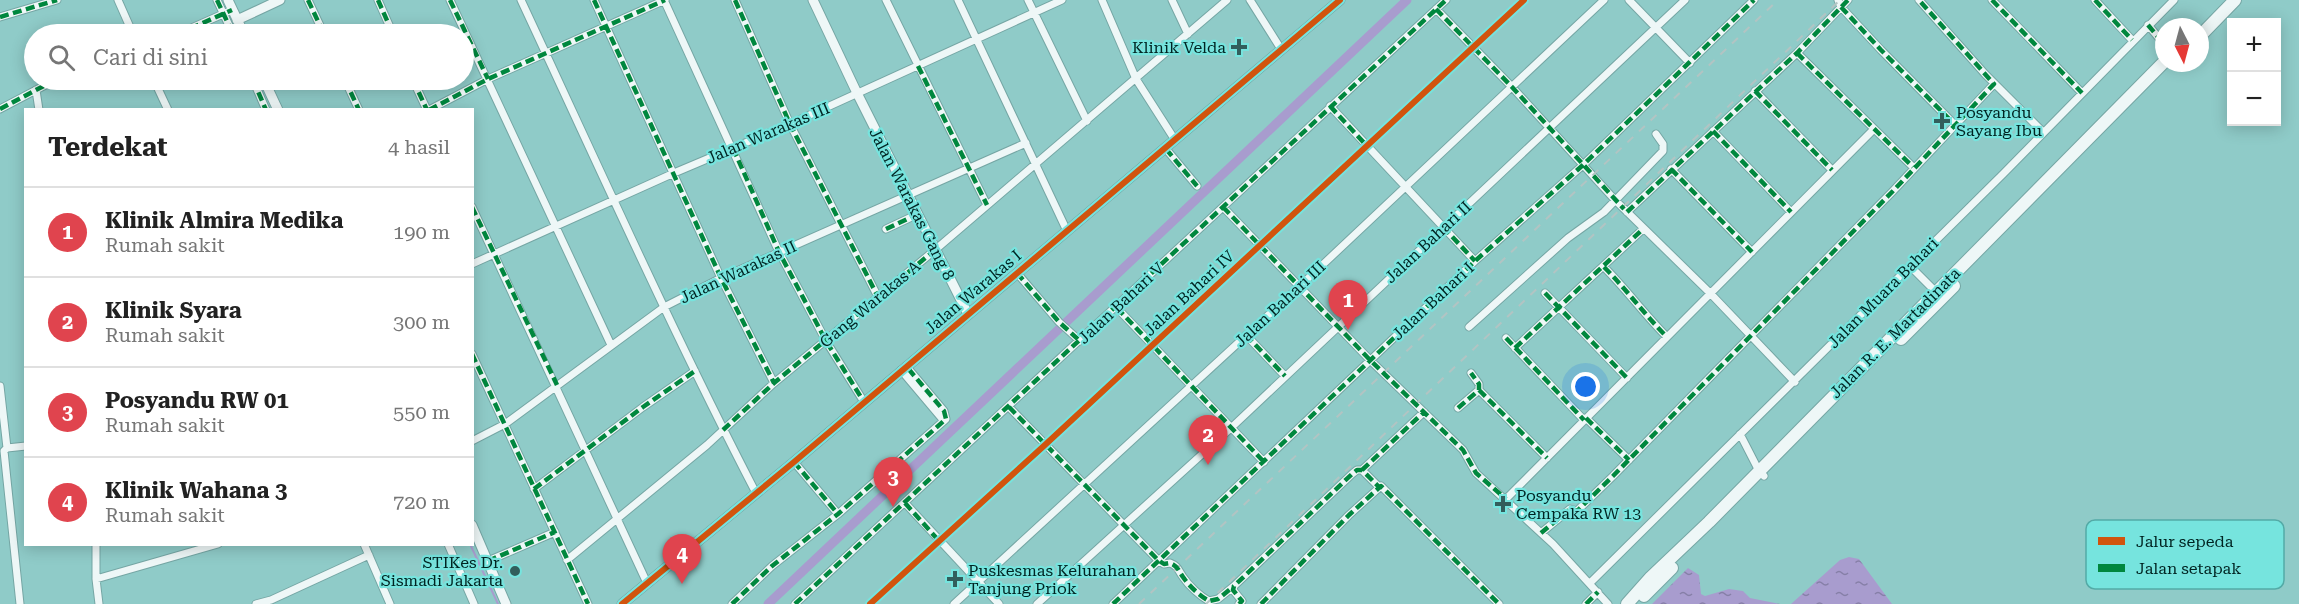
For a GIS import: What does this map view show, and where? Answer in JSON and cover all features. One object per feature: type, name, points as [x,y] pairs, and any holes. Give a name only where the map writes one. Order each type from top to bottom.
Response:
[{"type":"highway","points":[[2208,18],[2225,0]]},
{"type":"highway","points":[[2209,27],[2235,0]]},
{"type":"highway","name":"Jalan R. E. Martadinata","points":[[1939,295],[2155,71]]},
{"type":"highway","name":"Jalan R. E. Martadinata","points":[[1636,604],[1761,473],[2165,72]]},
{"type":"highway","name":"Jalan R. E. Martadinata","points":[[1626,604],[1651,577],[1761,473]]},
{"type":"street","points":[[0,17],[57,0]]},
{"type":"street","points":[[118,0],[129,24]]},
{"type":"street","points":[[217,0],[239,24]]},
{"type":"street","points":[[228,0],[231,24]]},
{"type":"street","points":[[237,20],[280,0]]},
{"type":"street","points":[[308,0],[319,24]]},
{"type":"street","points":[[378,0],[389,24]]},
{"type":"street","points":[[450,0],[462,24]]},
{"type":"street","points":[[521,0],[664,307],[756,493]]},
{"type":"street","points":[[594,0],[721,278],[774,383]]},
{"type":"street","points":[[474,86],[664,0],[779,252],[826,341],[864,402]]},
{"type":"street","points":[[735,0],[790,124],[879,297]]},
{"type":"street","name":"Jalan Warakas Gang 8","points":[[813,0],[856,93],[968,314]]},
{"type":"street","points":[[886,0],[987,205]]},
{"type":"street","points":[[958,0],[1067,231]]},
{"type":"street","points":[[1028,0],[1087,121]]},
{"type":"street","name":"Jalan Warakas III","points":[[474,263],[674,173],[790,124],[1062,0]]},
{"type":"street","points":[[1102,0],[1136,79],[1176,140]]},
{"type":"street","points":[[1172,0],[1188,34]]},
{"type":"street","name":"Gang Warakas A","points":[[567,560],[723,430],[774,383],[935,250],[1227,0]]},
{"type":"street","points":[[1250,0],[1281,50]]},
{"type":"street","name":"Jalan Warakas I","points":[[622,604],[794,462],[1340,0]]},
{"type":"street","name":"Jalan Bahari V","points":[[795,604],[1117,308],[1330,106],[1446,0]]},
{"type":"street","name":"Jalan Bahari IV","points":[[870,604],[940,543],[1524,0]]},
{"type":"street","name":"Jalan Bahari III","points":[[954,604],[1299,287],[1604,0]]},
{"type":"street","points":[[1629,0],[1690,63]]},
{"type":"street","name":"Jalan Bahari II","points":[[1037,604],[1232,427],[1685,0]]},
{"type":"street","name":"Jalan Bahari I","points":[[1113,604],[1475,261],[1583,165],[1754,0]]},
{"type":"street","points":[[1627,212],[1797,53],[1839,3],[1848,0]]},
{"type":"street","points":[[1919,0],[1994,84],[2043,132]]},
{"type":"street","points":[[2095,0],[2132,40]]},
{"type":"street","name":"Jalan Muara Bahari","points":[[1590,583],[1795,382],[2174,0]]},
{"type":"street","points":[[1997,2],[2082,93]]},
{"type":"street","points":[[1839,3],[1881,50],[1954,124]]},
{"type":"street","points":[[1436,9],[1512,87],[1615,200],[1710,293],[1795,382]]},
{"type":"street","points":[[201,24],[228,12]]},
{"type":"street","points":[[2148,26],[2155,34]]},
{"type":"street","points":[[474,50],[611,345]]},
{"type":"street","points":[[1797,53],[1913,167]]},
{"type":"street","points":[[1541,533],[1570,509],[1577,511],[1629,460],[1893,191],[1913,167],[1994,84]]},
{"type":"street","points":[[0,109],[36,90],[39,108]]},
{"type":"street","points":[[159,90],[167,108]]},
{"type":"street","points":[[263,90],[266,108]]},
{"type":"street","points":[[265,90],[277,108]]},
{"type":"street","points":[[350,90],[359,108]]},
{"type":"street","points":[[418,90],[427,108]]},
{"type":"street","points":[[432,108],[467,90]]},
{"type":"street","points":[[1755,92],[1832,170]]},
{"type":"street","points":[[1330,106],[1475,261]]},
{"type":"street","points":[[1506,499],[1874,129]]},
{"type":"street","points":[[1713,131],[1791,212]]},
{"type":"street","points":[[1469,327],[1568,238],[1604,212],[1664,151],[1663,144],[1656,134]]},
{"type":"street","name":"Jalan Warakas II","points":[[474,440],[505,424],[664,307],[721,278],[1026,143]]},
{"type":"street","points":[[1166,149],[1197,186]]},
{"type":"street","points":[[1671,169],[1752,252]]},
{"type":"street","points":[[1223,207],[1370,360],[1466,454],[1476,473],[1541,533],[1608,604]]},
{"type":"street","points":[[474,211],[647,583]]},
{"type":"street","points":[[886,230],[918,214]]},
{"type":"street","points":[[1515,348],[1643,229]]},
{"type":"street","points":[[1910,266],[1939,295]]},
{"type":"street","points":[[1604,267],[1627,290],[1642,313],[1667,337]]},
{"type":"street","points":[[1017,273],[1070,334],[1080,341]]},
{"type":"street","points":[[1545,293],[1627,378]]},
{"type":"street","points":[[1117,308],[1264,462]]},
{"type":"street","points":[[1246,335],[1286,376]]},
{"type":"street","points":[[1506,338],[1585,419],[1629,460]]},
{"type":"street","points":[[474,358],[588,604]]},
{"type":"street","points":[[732,604],[772,567],[946,419],[944,411],[903,368]]},
{"type":"street","points":[[534,489],[695,371]]},
{"type":"street","points":[[1471,374],[1479,384],[1479,390],[1547,458]]},
{"type":"street","points":[[0,386],[7,448],[4,452],[20,604]]},
{"type":"street","points":[[1458,408],[1479,390]]},
{"type":"street","points":[[1009,407],[1158,560],[1178,567],[1184,578],[1209,601],[1218,599],[1234,586],[1352,474],[1357,470],[1362,470],[1424,412]]},
{"type":"street","points":[[1740,434],[1761,473]]},
{"type":"street","points":[[7,448],[24,446]]},
{"type":"street","points":[[794,462],[838,513]]},
{"type":"street","points":[[1362,470],[1379,487],[1383,486],[1499,604]]},
{"type":"street","points":[[1261,604],[1379,487]]},
{"type":"street","points":[[905,503],[999,604]]},
{"type":"street","points":[[474,530],[506,604]]},
{"type":"street","points":[[488,561],[555,532]]},
{"type":"street","points":[[96,546],[99,604]]},
{"type":"street","points":[[96,579],[211,546]]},
{"type":"street","points":[[365,546],[390,604]]},
{"type":"street","points":[[449,546],[474,604]]},
{"type":"street","points":[[256,604],[271,600],[369,555]]},
{"type":"street","points":[[1234,586],[1233,590],[1242,603]]},
{"type":"street","points":[[1586,604],[1598,592]]},
{"type":"water","points":[[1849,557],[1859,559],[1892,604],[1791,604],[1840,560]]},
{"type":"water","points":[[1688,568],[1699,575],[1701,594],[1705,596],[1729,589],[1743,591],[1750,598],[1780,604],[1652,604]]},
{"type":"waterway","points":[[768,604],[1407,0]]},
{"type":"waterway","points":[[471,546],[498,604]]},
{"type":"railway","points":[[1139,604],[1778,0]]},
{"type":"railway","points":[[1206,604],[1840,0]]},
{"type":"marked path","points":[[0,17],[57,0]]},
{"type":"marked path","points":[[217,0],[228,24]]},
{"type":"marked path","points":[[308,0],[319,24]]},
{"type":"marked path","points":[[378,0],[389,24]]},
{"type":"marked path","points":[[450,0],[462,24]]},
{"type":"marked path","points":[[594,0],[721,278],[774,383]]},
{"type":"marked path","points":[[474,86],[665,0]]},
{"type":"marked path","points":[[735,0],[790,124],[878,297]]},
{"type":"marked path","points":[[795,604],[1446,0]]},
{"type":"marked path","points":[[1113,604],[1475,261],[1583,165],[1754,0]]},
{"type":"marked path","points":[[1627,212],[1797,53],[1848,0]]},
{"type":"marked path","points":[[1541,533],[1570,509],[1577,511],[1613,476],[1893,191],[1994,84],[1919,0]]},
{"type":"marked path","points":[[1992,0],[2082,93]]},
{"type":"marked path","points":[[2095,0],[2132,40]]},
{"type":"marked path","points":[[1841,7],[1954,124]]},
{"type":"marked path","points":[[1436,9],[1512,87],[1624,209]]},
{"type":"marked path","points":[[200,24],[232,10]]},
{"type":"marked path","points":[[2148,25],[2155,33]]},
{"type":"marked path","points":[[474,50],[488,79]]},
{"type":"marked path","points":[[1797,53],[1913,167]]},
{"type":"marked path","points":[[918,66],[987,205]]},
{"type":"marked path","points":[[0,109],[36,90]]},
{"type":"marked path","points":[[257,90],[265,108]]},
{"type":"marked path","points":[[350,90],[358,108]]},
{"type":"marked path","points":[[418,90],[426,108]]},
{"type":"marked path","points":[[433,108],[467,90]]},
{"type":"marked path","points":[[1755,91],[1832,170]]},
{"type":"marked path","points":[[1330,106],[1366,145]]},
{"type":"marked path","points":[[1713,131],[1791,212]]},
{"type":"marked path","points":[[733,148],[779,252],[826,341],[864,402]]},
{"type":"marked path","points":[[1166,149],[1197,186]]},
{"type":"marked path","points":[[1671,169],[1752,252]]},
{"type":"marked path","points":[[1223,207],[1370,360],[1463,450],[1476,473],[1506,499]]},
{"type":"marked path","points":[[474,211],[557,385]]},
{"type":"marked path","points":[[886,229],[918,214]]},
{"type":"marked path","points":[[1443,227],[1475,261]]},
{"type":"marked path","points":[[1515,348],[1643,229]]},
{"type":"marked path","points":[[723,430],[774,383],[935,250]]},
{"type":"marked path","points":[[1604,267],[1667,337]]},
{"type":"marked path","points":[[1017,273],[1059,322],[1080,341]]},
{"type":"marked path","points":[[1545,293],[1627,378]]},
{"type":"marked path","points":[[1117,308],[1264,462]]},
{"type":"marked path","points":[[1246,335],[1285,376]]},
{"type":"marked path","points":[[1506,338],[1584,420]]},
{"type":"marked path","points":[[474,358],[588,604]]},
{"type":"marked path","points":[[732,604],[772,566],[838,514],[946,419],[944,411],[906,366]]},
{"type":"marked path","points":[[534,489],[695,371]]},
{"type":"marked path","points":[[1458,408],[1479,390],[1479,384],[1471,373]]},
{"type":"marked path","points":[[1479,390],[1547,458]]},
{"type":"marked path","points":[[1009,407],[1158,560],[1164,564],[1175,565],[1198,594],[1209,601],[1218,599],[1234,586]]},
{"type":"marked path","points":[[1362,470],[1424,412]]},
{"type":"marked path","points":[[1586,418],[1629,460]]},
{"type":"marked path","points":[[794,462],[838,514]]},
{"type":"marked path","points":[[1239,604],[1242,601],[1233,590],[1234,586],[1352,474],[1357,470],[1362,470],[1379,487]]},
{"type":"marked path","points":[[1261,604],[1381,486],[1499,604]]},
{"type":"marked path","points":[[905,503],[940,542]]},
{"type":"marked path","points":[[488,561],[555,532]]},
{"type":"marked path","points":[[1586,604],[1598,592]]},
{"type":"cycle path","points":[[622,604],[794,462],[1340,0]]},
{"type":"cycle path","points":[[870,604],[1046,444],[1524,0]]},
{"type":"place","name":"Klinik Velda","points":[[1239,47]]},
{"type":"place","name":"Posyandu Sayang Ibu","points":[[1942,121]]},
{"type":"place","name":"Klinik Almira Medika","points":[[1348,330]]},
{"type":"place","name":"Klinik Syara","points":[[1208,465]]},
{"type":"place","name":"Posyandu Cempaka RW 13","points":[[1503,504]]},
{"type":"place","name":"Posyandu RW 01","points":[[893,507]]},
{"type":"place","name":"STIKes Dr. Sismadi Jakarta","points":[[515,571]]},
{"type":"place","name":"Puskesmas Kelurahan Tanjung Priok","points":[[955,579]]},
{"type":"place","name":"Klinik Wahana 3","points":[[682,584]]}]
